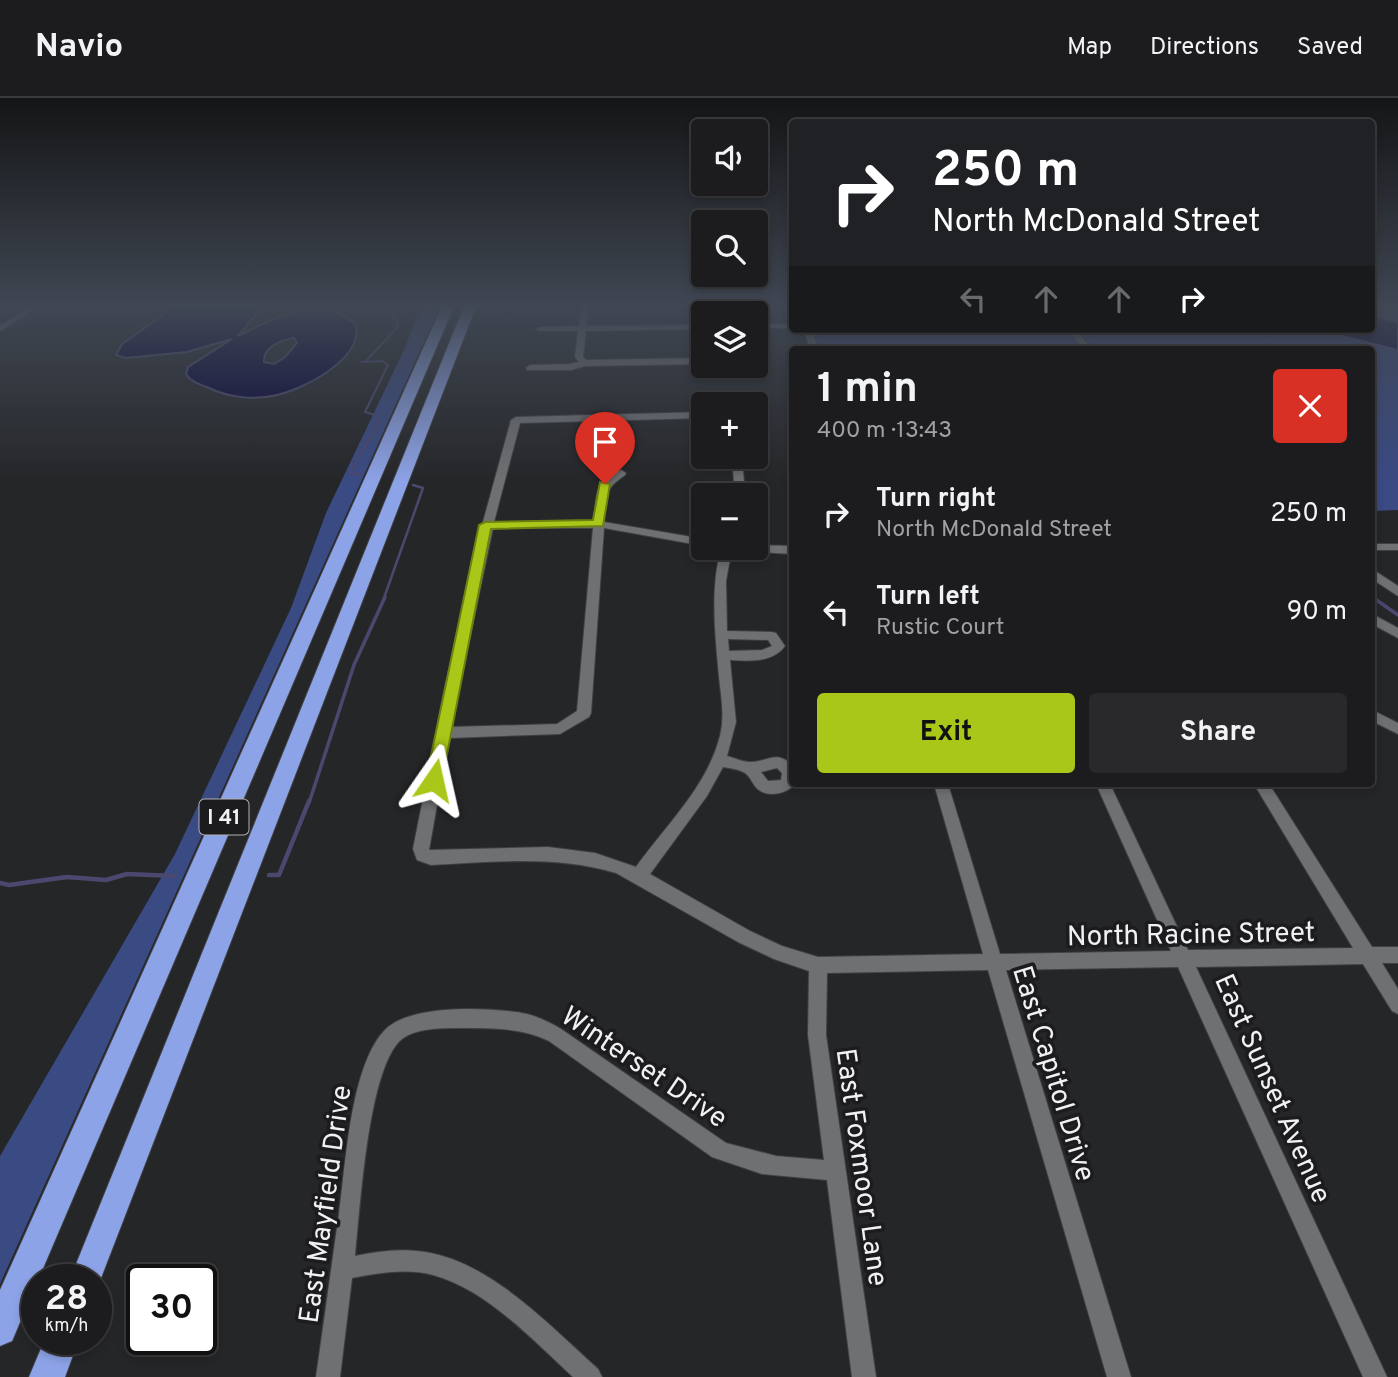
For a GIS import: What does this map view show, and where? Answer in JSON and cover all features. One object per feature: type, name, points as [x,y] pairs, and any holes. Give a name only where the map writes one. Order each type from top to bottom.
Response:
[{"type":"highway","name":"I 41","points":[[0,1329],[422,364]]},
{"type":"highway","name":"I 41","points":[[92,1264],[443,364]]},
{"type":"highway","points":[[47,1377],[56,1355]]},
{"type":"street","points":[[530,368],[571,367],[582,364]]},
{"type":"street","points":[[621,473],[602,489],[584,713],[560,729],[443,733],[485,525],[516,420],[691,415]]},
{"type":"street","points":[[485,525],[598,524],[691,541]]},
{"type":"street","points":[[1375,547],[1398,547]]},
{"type":"street","points":[[768,549],[789,550]]},
{"type":"street","points":[[639,876],[705,785],[719,760],[729,725],[718,586],[723,560]]},
{"type":"street","points":[[1375,575],[1398,592]]},
{"type":"street","points":[[1375,620],[1398,634]]},
{"type":"street","points":[[722,635],[772,636],[779,646],[775,652],[767,654],[724,656]]},
{"type":"street","points":[[1375,717],[1398,729]]},
{"type":"street","name":"North Racine Street","points":[[443,733],[421,849],[423,854],[431,858],[575,856],[609,864],[639,876],[762,946],[790,958],[818,965],[1398,955]]},
{"type":"street","points":[[719,760],[749,768]]},
{"type":"street","name":"East Capitol Drive","points":[[942,787],[1119,1377]]},
{"type":"street","name":"East Sunset Avenue","points":[[1104,787],[1375,1377]]},
{"type":"street","points":[[1263,787],[1398,1005]]},
{"type":"street","name":"East Foxmoor Lane","points":[[818,965],[817,1035],[864,1377]]},
{"type":"street","name":"Winterset Drive","points":[[386,1041],[410,1024],[486,1020],[523,1022],[555,1035],[719,1150],[745,1161],[773,1167],[834,1170]]},
{"type":"street","name":"East Mayfield Drive","points":[[328,1377],[364,1102],[371,1076],[386,1041]]},
{"type":"street","points":[[342,1269],[393,1262],[436,1265],[484,1288],[590,1377]]},
{"type":"shaded area","points":[[193,364],[338,364],[298,388],[257,398],[224,394],[199,384],[186,374],[188,367]]},
{"type":"shaded area","points":[[397,364],[414,364],[0,1284],[0,1156],[175,854],[291,608],[326,513]]},
{"type":"shaded area","points":[[1375,364],[1398,364],[1398,510],[1375,511]]},
{"type":"waterway","points":[[372,435],[378,424],[375,415],[365,412],[388,365],[386,364]]},
{"type":"waterway","points":[[362,475],[351,473],[373,433]]},
{"type":"waterway","points":[[384,598],[423,488],[413,485]]},
{"type":"waterway","points":[[309,803],[354,665],[385,597]]},
{"type":"waterway","points":[[1375,599],[1398,615]]},
{"type":"waterway","points":[[269,875],[279,875],[309,801]]},
{"type":"waterway","points":[[0,883],[9,885],[67,877],[106,880],[127,874],[175,876]]},
{"type":"route","points":[[434,780],[485,525],[598,524],[605,484]]}]
